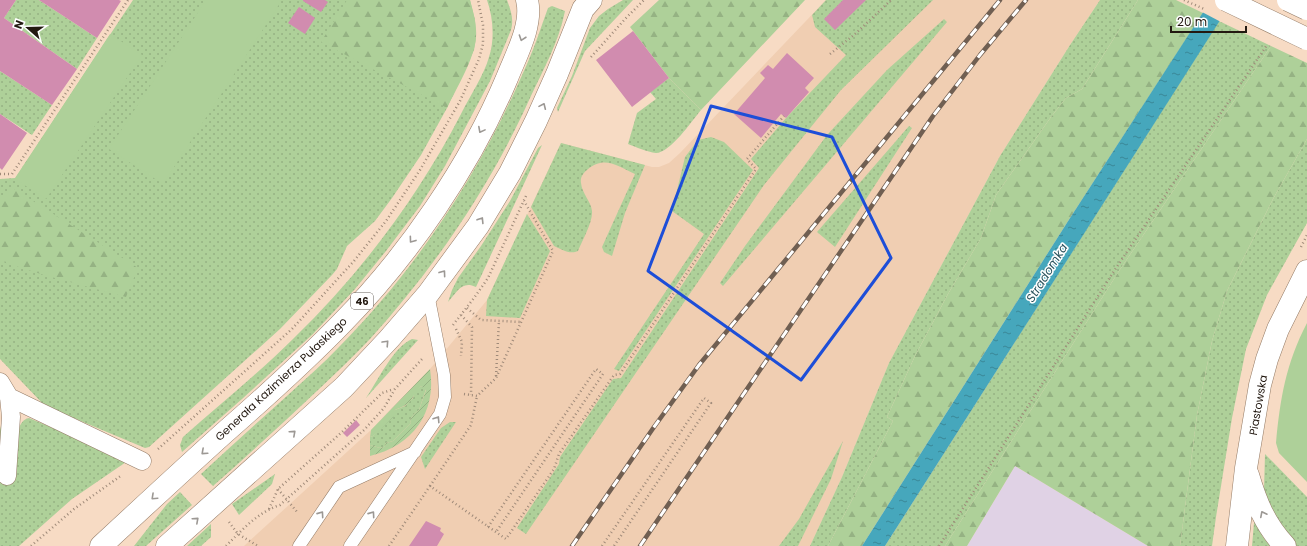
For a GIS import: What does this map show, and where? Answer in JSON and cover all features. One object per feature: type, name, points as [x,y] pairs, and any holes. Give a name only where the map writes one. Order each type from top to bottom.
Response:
[{"type":"main road","name":"Generała Kazimierza Pułaskiego","points":[[101,546],[327,339],[378,284],[405,250],[452,182],[499,96],[518,50],[528,20],[527,0]]},
{"type":"main road","points":[[167,546],[344,387],[389,339],[428,294],[478,226],[510,173],[536,121],[583,10],[591,0]]},
{"type":"main road","points":[[1226,0],[1307,39]]},
{"type":"main road","points":[[1288,0],[1307,9]]},
{"type":"main road","name":"Piastowska","points":[[1237,546],[1246,468],[1260,385],[1267,358],[1278,329],[1307,271]]},
{"type":"main road","points":[[1246,468],[1261,513],[1274,535],[1285,546]]},
{"type":"street","points":[[4,389],[142,461]]},
{"type":"street","points":[[4,389],[11,417],[7,476]]},
{"type":"lane","points":[[350,546],[440,414],[445,397],[444,375],[428,294]]},
{"type":"lane","points":[[299,546],[339,487],[415,452]]},
{"type":"path","points":[[0,174],[12,174],[128,0]]},
{"type":"path","points":[[31,546],[74,510],[166,442],[292,329],[354,262],[386,221],[420,170],[460,100],[480,59],[483,44],[483,25],[478,0]]},
{"type":"path","points":[[590,58],[644,0]]},
{"type":"path","points":[[830,54],[854,35],[891,0]]},
{"type":"path","points":[[939,546],[1114,271],[1269,43]]},
{"type":"path","points":[[430,486],[506,539],[554,469],[559,454],[614,375],[620,374],[756,168],[747,158],[784,116]]},
{"type":"path","points":[[451,328],[488,278],[527,194]]},
{"type":"path","points":[[389,546],[471,424],[477,396],[496,378],[553,251],[524,201]]},
{"type":"path","points":[[467,308],[480,320],[522,322]]},
{"type":"path","points":[[461,315],[472,326],[471,395]]},
{"type":"path","points":[[496,378],[499,321]]},
{"type":"path","points":[[454,324],[462,342],[461,357]]},
{"type":"path","points":[[226,546],[254,519],[287,500],[364,430],[384,408],[395,389],[426,356]]},
{"type":"path","points":[[488,527],[596,369],[603,374],[496,532]]},
{"type":"path","points":[[269,509],[278,489],[342,432],[382,393],[395,389]]},
{"type":"path","points":[[462,390],[464,395],[477,396]]},
{"type":"path","points":[[602,546],[704,398],[711,403],[614,546]]},
{"type":"path","points":[[278,489],[300,515]]},
{"type":"path","points":[[238,534],[258,546]]},
{"type":"highlighted area","points":[[711,106],[832,137],[891,258],[801,380],[648,271]]},
{"type":"shaded area","points":[[826,0],[1100,0],[1000,156],[889,363],[842,477],[810,546],[244,546],[371,430],[430,369],[487,300],[561,143],[652,167],[659,167],[669,163]]},
{"type":"shaded area","points":[[1015,466],[1148,546],[967,546]]},
{"type":"green space","points":[[16,0],[39,0],[97,38],[77,69],[4,18]]},
{"type":"green space","points":[[133,0],[470,0],[475,20],[476,38],[474,50],[447,108],[421,155],[375,221],[347,246],[337,269],[280,329],[149,447],[145,448],[45,406],[0,359],[0,179],[15,178]]},
{"type":"green space","points":[[206,0],[282,0],[163,184],[109,149]]},
{"type":"green space","points":[[347,0],[470,0],[476,27],[475,45],[469,64],[447,108],[321,42]]},
{"type":"green space","points":[[487,0],[507,0],[511,11],[511,30],[490,81],[445,166],[420,206],[355,289],[313,334],[182,452],[180,445],[183,437],[267,364],[319,313],[365,260],[407,204],[444,145],[487,64],[493,36],[491,14]]},
{"type":"green space","points":[[623,0],[633,0],[585,51],[558,112],[557,108],[572,76],[590,28],[599,16]]},
{"type":"green space","points":[[659,0],[805,0],[701,110],[669,78],[630,27]]},
{"type":"green space","points":[[826,0],[933,0],[841,90],[764,185],[526,534],[517,528],[559,464],[560,457],[613,379],[621,378],[759,168],[751,159],[786,118],[846,55],[815,27],[812,15]]},
{"type":"green space","points":[[1100,0],[1138,0],[1082,89],[1066,98],[996,195],[981,238],[948,294],[915,356],[887,417],[893,421],[828,546],[810,546],[842,477],[889,363],[1000,156]]},
{"type":"green space","points":[[1138,0],[1176,0],[1203,13],[1070,218],[862,546],[828,546],[893,421],[887,417],[915,356],[948,294],[981,238],[996,195],[1066,98],[1082,89]]},
{"type":"green space","points":[[552,6],[565,11],[559,34],[550,56],[497,163],[479,194],[439,255],[394,312],[364,346],[292,415],[213,486],[201,474],[333,353],[367,317],[420,252],[444,218],[487,147],[506,111],[527,65],[548,8]]},
{"type":"green space","points":[[944,19],[947,22],[723,286],[720,283],[745,246],[827,135],[887,70]]},
{"type":"green space","points":[[1219,21],[1271,46],[1119,271],[945,546],[885,546]]},
{"type":"green space","points":[[110,34],[142,55],[46,199],[15,179]]},
{"type":"green space","points":[[1271,46],[1307,63],[1307,139],[1273,199],[1227,291],[1212,341],[1197,415],[1180,546],[1148,546],[1015,466],[967,546],[945,546],[1119,271]]},
{"type":"green space","points":[[0,71],[52,105],[32,135],[0,114]]},
{"type":"green space","points":[[669,78],[701,110],[680,136],[662,152],[656,153],[628,144],[637,113],[656,99],[650,92]]},
{"type":"green space","points":[[909,126],[912,128],[835,247],[817,232]]},
{"type":"green space","points":[[711,137],[724,142],[753,170],[619,371],[614,369],[704,234],[672,211],[685,157],[698,140]]},
{"type":"green space","points":[[1307,139],[1307,223],[1267,295],[1246,349],[1232,418],[1212,546],[1180,546],[1197,415],[1212,341],[1227,291],[1273,199]]},
{"type":"green space","points":[[561,143],[645,165],[625,213],[612,256],[604,252],[602,247],[635,174],[611,163],[599,163],[584,173],[581,177],[581,183],[583,191],[591,207],[591,220],[578,251],[569,252],[563,250],[554,246],[531,207]]},
{"type":"green space","points":[[542,145],[476,287],[471,285],[463,286],[448,302],[458,278],[510,201],[538,148]]},
{"type":"green space","points":[[11,187],[138,268],[126,297],[44,275],[0,261],[0,201]]},
{"type":"green space","points":[[527,214],[550,251],[520,318],[486,316],[487,300]]},
{"type":"green space","points":[[1307,323],[1307,482],[1279,453],[1276,443],[1285,382],[1294,352]]},
{"type":"green space","points":[[412,339],[418,340],[366,398],[392,357],[405,343]]},
{"type":"green space","points":[[430,369],[431,385],[429,400],[425,413],[418,425],[409,436],[398,444],[385,451],[370,456],[370,445],[380,448],[384,447],[386,443],[393,441],[411,423],[410,420],[419,410],[426,390],[421,386],[410,402],[395,410],[393,417],[373,436],[370,437],[371,430]]},
{"type":"green space","points":[[421,386],[426,389],[419,410],[410,420],[411,423],[393,441],[386,443],[384,447],[380,448],[370,445],[370,437],[373,436],[395,410],[405,406],[413,398],[415,391]]},
{"type":"green space","points":[[29,418],[129,460],[72,499],[19,546],[0,546],[0,426],[2,434],[18,429],[24,421]]},
{"type":"green space","points":[[450,422],[456,422],[425,469],[421,457],[441,428]]},
{"type":"green space","points":[[843,441],[831,479],[798,546],[779,546],[799,519]]},
{"type":"green space","points":[[1265,454],[1307,497],[1307,546],[1296,546],[1277,524],[1264,490]]},
{"type":"green space","points":[[275,474],[272,484],[239,515],[232,504]]},
{"type":"green space","points":[[180,492],[192,505],[146,546],[134,546],[167,504]]},
{"type":"green space","points":[[1254,523],[1256,524],[1270,546],[1252,546]]},
{"type":"green space","points":[[211,524],[211,537],[201,546],[187,546]]},
{"type":"water","name":"Stradomka","points":[[1211,0],[1233,0],[885,546],[862,546],[1070,218]]},
{"type":"pier","points":[[1209,0],[1235,0],[1221,22],[1202,12]]},
{"type":"building","points":[[0,0],[16,0],[4,18],[77,69],[52,105],[0,71]]},
{"type":"building","points":[[39,0],[119,0],[121,1],[97,38]]},
{"type":"building","points":[[303,0],[325,0],[328,2],[321,12]]},
{"type":"building","points":[[843,0],[866,0],[835,30],[824,19]]},
{"type":"building","points":[[299,7],[315,18],[305,34],[288,23]]},
{"type":"building","points":[[633,31],[669,78],[632,107],[596,60]]},
{"type":"building","points":[[787,53],[814,78],[805,88],[809,92],[786,118],[781,114],[761,138],[734,114],[765,78],[760,73],[768,65],[773,69]]},
{"type":"building","points":[[0,114],[27,133],[2,170],[0,168]]},
{"type":"building","points":[[356,420],[360,425],[347,437],[343,433]]},
{"type":"building","points":[[426,521],[441,528],[440,531],[444,534],[437,546],[409,546]]},
{"type":"railway","points":[[572,546],[654,427],[699,365],[1000,0]]},
{"type":"railway","points":[[640,546],[933,116],[980,55],[1026,0]]}]
